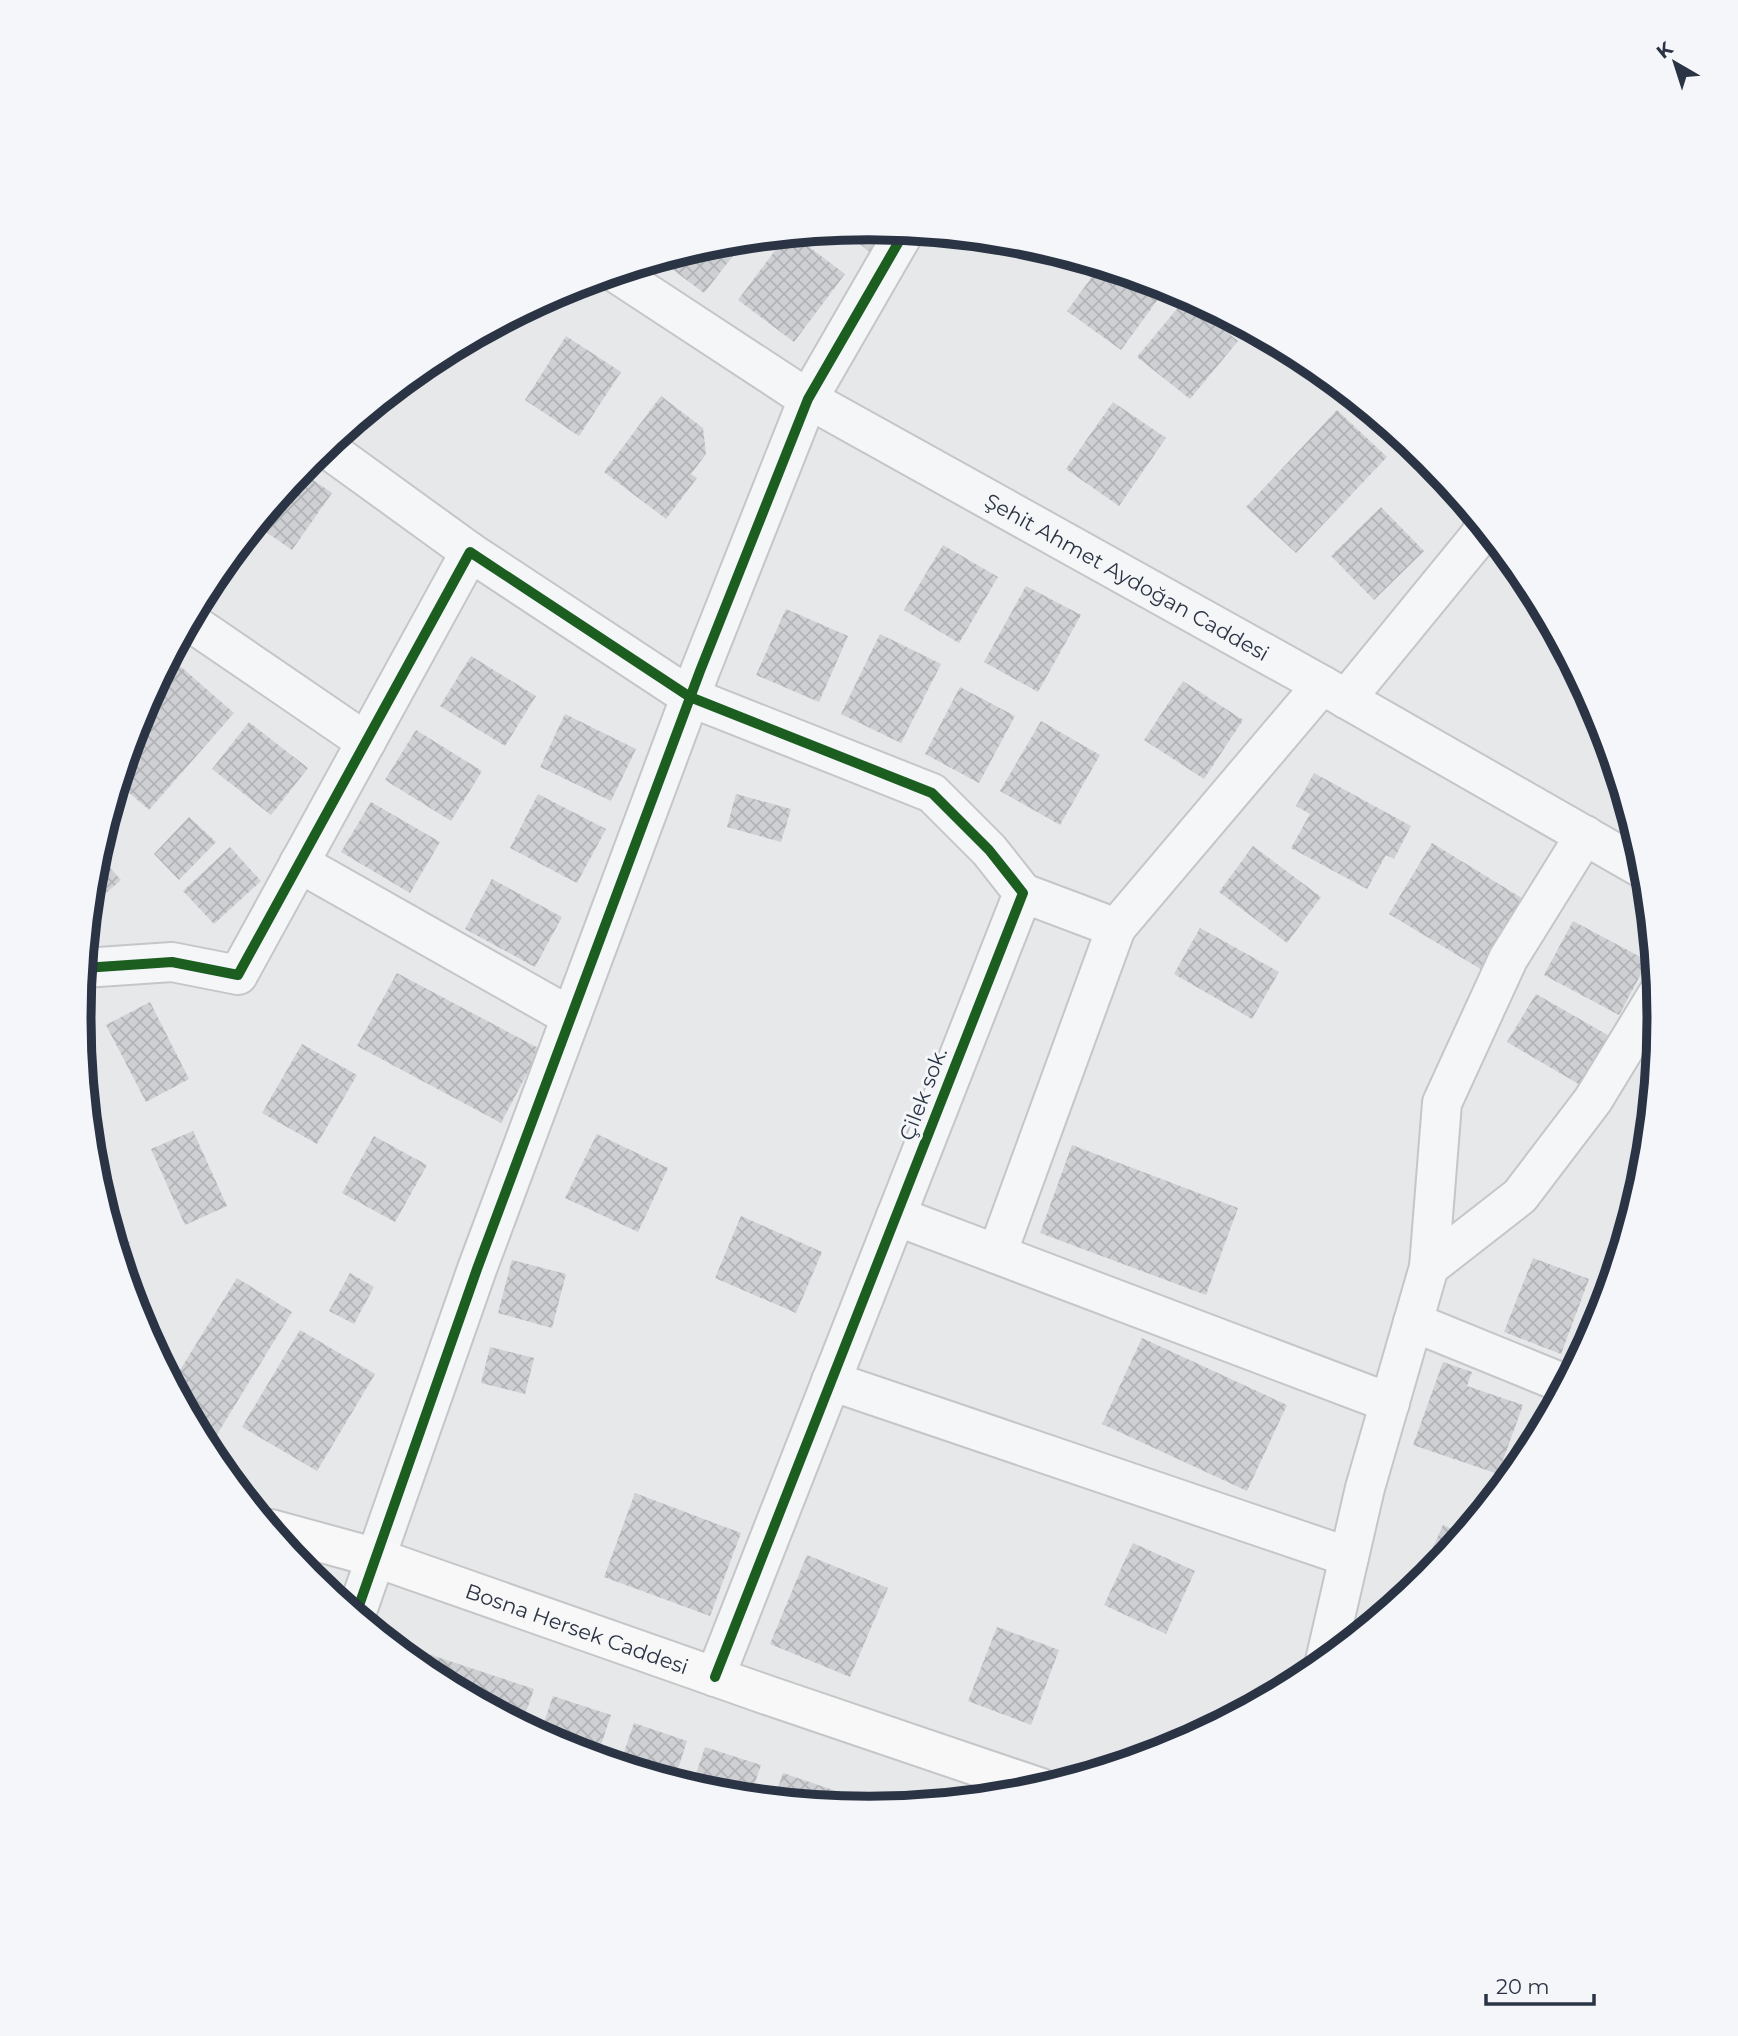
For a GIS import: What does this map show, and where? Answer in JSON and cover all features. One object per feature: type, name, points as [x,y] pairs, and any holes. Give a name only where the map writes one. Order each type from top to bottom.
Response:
[{"type":"main road","name":"Bosna Hersek Caddesi","points":[[286,1533],[377,1558],[1021,1781]]},
{"type":"street","points":[[359,1606],[477,1269],[690,697],[808,399],[899,241]]},
{"type":"street","name":"Şehit Ahmet Aydoğan Caddesi","points":[[625,279],[808,399],[1334,692],[1631,862]]},
{"type":"street","points":[[334,454],[470,552],[690,697],[932,793],[989,850],[1023,893],[1116,928]]},
{"type":"street","points":[[997,1254],[1116,928],[1480,536]]},
{"type":"street","points":[[93,967],[172,962],[238,975],[470,552]]},
{"type":"street","points":[[197,626],[366,742]]},
{"type":"street","points":[[1329,1645],[1365,1488],[1429,1267],[1442,1103],[1508,959],[1584,835]]},
{"type":"street","points":[[299,863],[571,1017]]},
{"type":"street","name":"Çilek sok.","points":[[715,1677],[1023,893]]},
{"type":"street","points":[[1429,1267],[1520,1196],[1593,1100],[1647,1012]]},
{"type":"street","points":[[896,1216],[1390,1403]]},
{"type":"street","points":[[1413,1322],[1557,1381]]},
{"type":"street","points":[[831,1381],[1349,1557]]},
{"type":"building","points":[[880,240],[871,253],[855,241]]},
{"type":"building","points":[[804,243],[845,274],[794,342],[738,300],[779,246]]},
{"type":"building","points":[[736,252],[704,293],[669,267]]},
{"type":"building","points":[[1094,274],[1160,296],[1121,350],[1067,311]]},
{"type":"building","points":[[1180,305],[1209,318],[1238,341],[1190,399],[1137,357]]},
{"type":"building","points":[[566,336],[621,372],[579,436],[525,400]]},
{"type":"building","points":[[661,396],[703,428],[706,454],[691,474],[697,478],[666,519],[604,472]]},
{"type":"building","points":[[1113,402],[1166,438],[1119,506],[1066,469]]},
{"type":"building","points":[[1337,410],[1387,457],[1296,553],[1246,507]]},
{"type":"building","points":[[310,478],[332,493],[292,550],[263,530]]},
{"type":"building","points":[[1381,507],[1424,551],[1374,600],[1331,556]]},
{"type":"building","points":[[943,545],[998,577],[959,643],[904,610]]},
{"type":"building","points":[[1026,586],[1081,615],[1038,692],[984,662]]},
{"type":"building","points":[[786,609],[848,636],[819,702],[756,675]]},
{"type":"building","points":[[880,634],[941,664],[901,743],[841,714]]},
{"type":"building","points":[[471,656],[536,696],[505,746],[440,706]]},
{"type":"building","points":[[180,666],[234,713],[149,810],[126,790],[150,720],[168,680]]},
{"type":"building","points":[[1183,681],[1243,720],[1204,779],[1144,740]]},
{"type":"building","points":[[960,687],[1015,716],[979,783],[925,754]]},
{"type":"building","points":[[565,714],[636,749],[611,801],[540,767]]},
{"type":"building","points":[[1041,721],[1100,755],[1060,825],[1000,791]]},
{"type":"building","points":[[249,722],[308,768],[271,815],[212,769]]},
{"type":"building","points":[[416,730],[482,771],[451,821],[385,780]]},
{"type":"building","points":[[1314,773],[1411,826],[1394,859],[1386,855],[1367,889],[1291,848],[1310,814],[1296,806]]},
{"type":"building","points":[[538,794],[606,829],[577,883],[510,848]]},
{"type":"building","points":[[736,794],[791,809],[781,842],[727,827]]},
{"type":"building","points":[[371,802],[440,842],[410,893],[341,852]]},
{"type":"building","points":[[189,817],[216,842],[179,880],[154,854]]},
{"type":"building","points":[[1432,843],[1525,900],[1482,970],[1389,914]]},
{"type":"building","points":[[1253,846],[1321,897],[1287,943],[1219,892]]},
{"type":"building","points":[[230,847],[261,881],[214,924],[183,891]]},
{"type":"building","points":[[107,864],[121,880],[101,897]]},
{"type":"building","points":[[492,879],[562,917],[535,967],[465,929]]},
{"type":"building","points":[[1573,921],[1644,959],[1645,967],[1619,1015],[1544,975]]},
{"type":"building","points":[[1200,928],[1279,972],[1252,1019],[1174,974]]},
{"type":"building","points":[[397,973],[540,1049],[501,1123],[357,1046]]},
{"type":"building","points":[[1536,994],[1611,1037],[1582,1086],[1507,1042]]},
{"type":"building","points":[[150,1002],[189,1079],[146,1102],[106,1025]]},
{"type":"building","points":[[302,1044],[357,1075],[317,1144],[262,1113]]},
{"type":"building","points":[[193,1131],[227,1206],[185,1225],[151,1149]]},
{"type":"building","points":[[597,1134],[668,1168],[638,1232],[565,1198]]},
{"type":"building","points":[[374,1136],[427,1165],[395,1222],[342,1193]]},
{"type":"building","points":[[1072,1145],[1238,1208],[1206,1295],[1040,1233]]},
{"type":"building","points":[[741,1216],[822,1252],[796,1313],[715,1278]]},
{"type":"building","points":[[1533,1258],[1589,1279],[1561,1354],[1504,1332]]},
{"type":"building","points":[[512,1260],[566,1274],[552,1328],[498,1313]]},
{"type":"building","points":[[350,1273],[374,1287],[354,1324],[329,1311]]},
{"type":"building","points":[[237,1278],[292,1312],[215,1438],[177,1374]]},
{"type":"building","points":[[300,1330],[375,1374],[317,1471],[242,1427]]},
{"type":"building","points":[[1142,1338],[1287,1405],[1247,1491],[1102,1424]]},
{"type":"building","points":[[490,1347],[534,1358],[525,1394],[481,1383]]},
{"type":"building","points":[[1443,1362],[1472,1372],[1467,1386],[1523,1405],[1498,1474],[1413,1445]]},
{"type":"building","points":[[635,1493],[741,1533],[710,1616],[604,1577]]},
{"type":"building","points":[[1443,1525],[1455,1530],[1454,1531],[1428,1559]]},
{"type":"building","points":[[1133,1543],[1195,1571],[1166,1634],[1104,1605]]},
{"type":"building","points":[[807,1555],[888,1588],[850,1677],[770,1644]]},
{"type":"building","points":[[997,1627],[1059,1650],[1031,1725],[968,1701]]},
{"type":"building","points":[[416,1650],[534,1689],[525,1716],[480,1692]]},
{"type":"building","points":[[553,1696],[611,1715],[600,1748],[543,1724]]},
{"type":"building","points":[[634,1723],[687,1741],[677,1771],[623,1756]]},
{"type":"building","points":[[705,1747],[761,1765],[753,1787],[695,1776]]},
{"type":"building","points":[[783,1773],[839,1792],[838,1795],[777,1790]]},
{"type":"cycle path","points":[[359,1605],[477,1269],[700,671],[808,399],[899,241]]},
{"type":"cycle path","points":[[93,967],[172,962],[238,975],[470,552],[690,697],[932,793],[989,850],[1023,893],[715,1677]]}]
